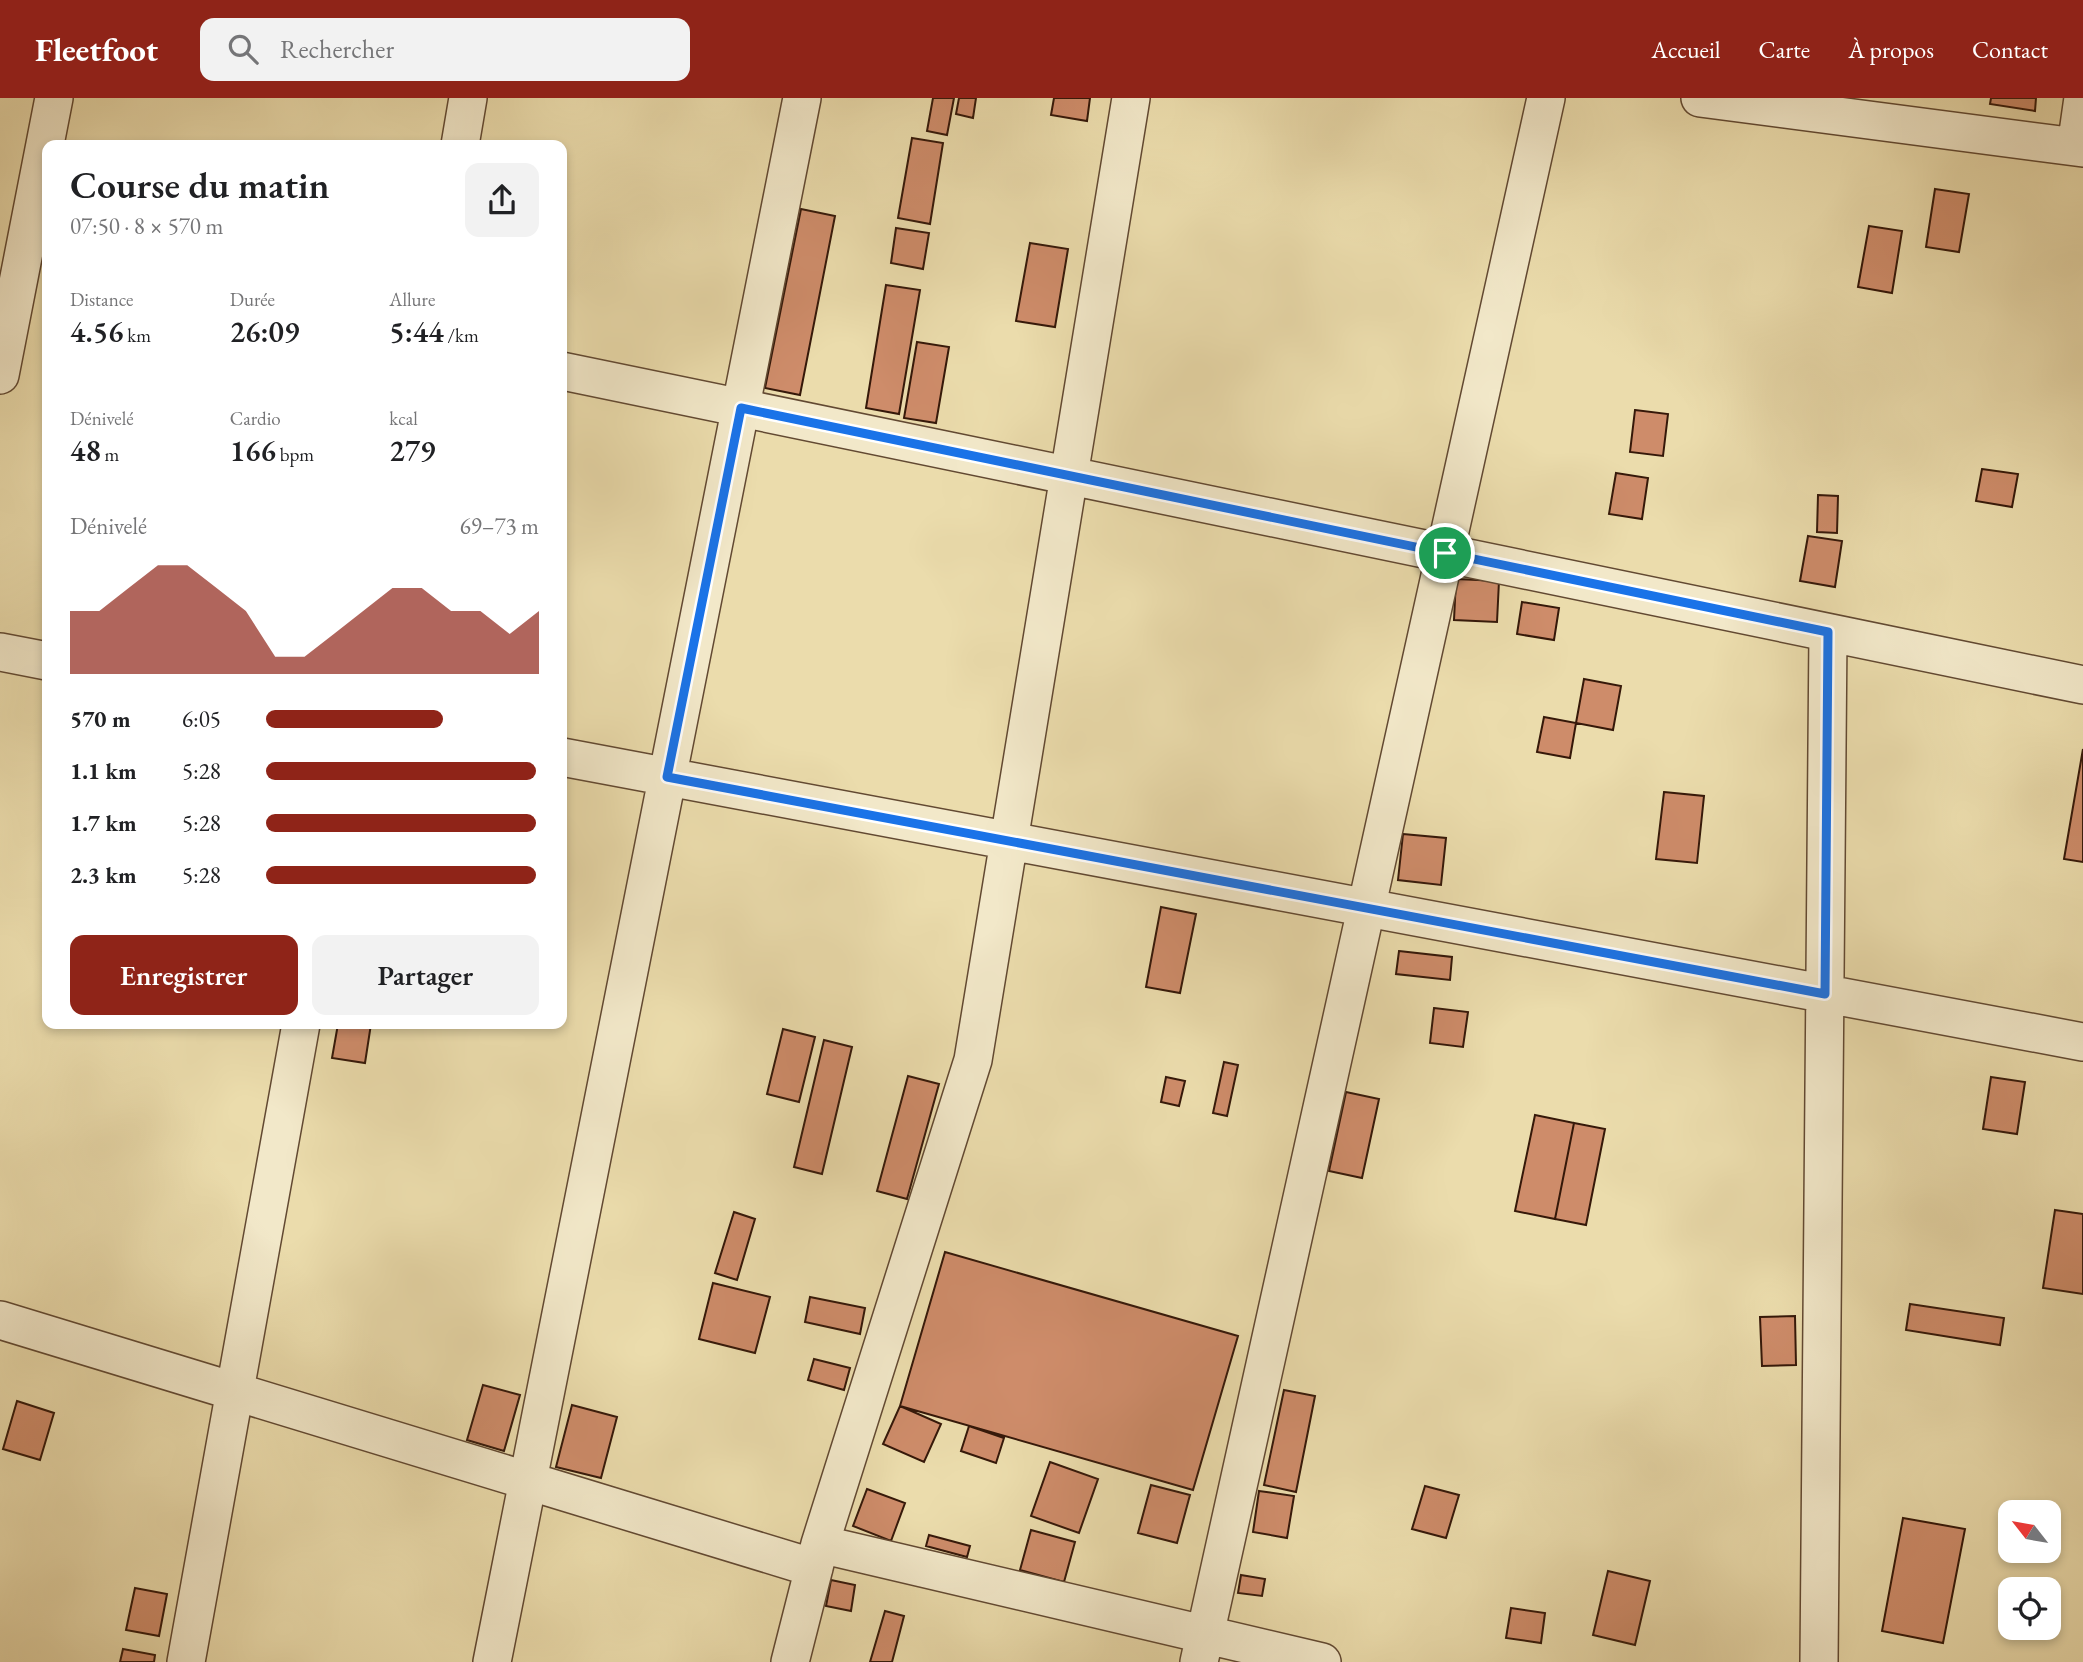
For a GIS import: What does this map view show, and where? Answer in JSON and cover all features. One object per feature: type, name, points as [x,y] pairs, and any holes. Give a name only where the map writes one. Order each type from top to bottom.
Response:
[{"type":"street","points":[[46,140],[54,98]]},
{"type":"street","points":[[461,140],[468,98]]},
{"type":"street","points":[[492,1662],[802,98]]},
{"type":"street","points":[[790,1662],[817,1556],[974,1059],[1131,98]]},
{"type":"street","points":[[1202,1648],[1546,98]]},
{"type":"street","points":[[1700,98],[2080,147],[2083,98]]},
{"type":"street","points":[[0,375],[42,160]]},
{"type":"street","points":[[567,372],[2083,685]]},
{"type":"street","points":[[1819,1662],[1828,632]]},
{"type":"street","points":[[0,652],[42,660]]},
{"type":"street","points":[[567,758],[2083,1042]]},
{"type":"street","points":[[186,1662],[300,1029]]},
{"type":"street","points":[[0,1320],[527,1481],[817,1556],[1202,1648],[1322,1662]]},
{"type":"building","points":[[933,98],[954,98],[947,135],[927,131]]},
{"type":"building","points":[[959,98],[976,98],[973,118],[956,114]]},
{"type":"building","points":[[1054,98],[1090,98],[1087,121],[1051,115]]},
{"type":"building","points":[[1991,98],[2036,98],[2035,111],[1990,104]]},
{"type":"building","points":[[912,138],[943,143],[930,224],[898,218]]},
{"type":"building","points":[[1935,189],[1969,194],[1959,252],[1926,247]]},
{"type":"building","points":[[801,209],[835,216],[800,395],[765,388]]},
{"type":"building","points":[[1869,226],[1902,231],[1892,293],[1858,287]]},
{"type":"building","points":[[896,228],[929,233],[923,269],[891,263]]},
{"type":"building","points":[[1030,243],[1068,249],[1055,327],[1016,321]]},
{"type":"building","points":[[886,285],[920,290],[899,414],[866,408]]},
{"type":"building","points":[[917,342],[949,347],[936,423],[904,418]]},
{"type":"building","points":[[1635,410],[1668,414],[1663,456],[1630,452]]},
{"type":"building","points":[[1982,469],[2018,474],[2012,507],[1976,501]]},
{"type":"building","points":[[1616,473],[1648,478],[1642,519],[1609,514]]},
{"type":"building","points":[[1818,495],[1838,496],[1837,533],[1817,532]]},
{"type":"building","points":[[1808,536],[1842,541],[1835,587],[1800,581]]},
{"type":"building","points":[[1456,579],[1499,581],[1497,622],[1454,620]]},
{"type":"building","points":[[1522,602],[1559,608],[1554,640],[1517,634]]},
{"type":"building","points":[[1584,679],[1621,686],[1613,730],[1576,723]]},
{"type":"building","points":[[1544,717],[1576,723],[1570,758],[1537,752]]},
{"type":"building","points":[[2083,749],[2083,862],[2064,859]]},
{"type":"building","points":[[1664,792],[1704,796],[1697,863],[1656,859]]},
{"type":"building","points":[[1403,834],[1446,838],[1441,885],[1398,880]]},
{"type":"building","points":[[1161,907],[1196,914],[1180,993],[1146,987]]},
{"type":"building","points":[[1399,951],[1452,957],[1450,980],[1396,974]]},
{"type":"building","points":[[1434,1008],[1468,1012],[1463,1047],[1430,1043]]},
{"type":"building","points":[[337,1029],[370,1029],[365,1063],[332,1058]]},
{"type":"building","points":[[783,1029],[815,1037],[799,1102],[767,1094]]},
{"type":"building","points":[[824,1040],[852,1047],[822,1174],[794,1167]]},
{"type":"building","points":[[1224,1062],[1238,1065],[1227,1116],[1213,1113]]},
{"type":"building","points":[[908,1076],[939,1084],[907,1199],[877,1191]]},
{"type":"building","points":[[1166,1077],[1185,1081],[1179,1106],[1161,1102]]},
{"type":"building","points":[[1991,1077],[2025,1082],[2017,1134],[1983,1129]]},
{"type":"building","points":[[1346,1092],[1379,1099],[1362,1178],[1329,1171]]},
{"type":"building","points":[[1535,1115],[1574,1123],[1555,1219],[1515,1211]]},
{"type":"building","points":[[1574,1123],[1605,1129],[1586,1225],[1555,1219]]},
{"type":"building","points":[[2055,1210],[2083,1214],[2083,1294],[2043,1288]]},
{"type":"building","points":[[734,1212],[755,1219],[737,1280],[715,1273]]},
{"type":"building","points":[[945,1252],[1238,1336],[1193,1490],[900,1406]]},
{"type":"building","points":[[713,1283],[770,1297],[755,1353],[699,1339]]},
{"type":"building","points":[[810,1297],[865,1308],[860,1334],[805,1322]]},
{"type":"building","points":[[1910,1304],[2004,1318],[2000,1345],[1906,1330]]},
{"type":"building","points":[[1795,1316],[1796,1365],[1762,1366],[1760,1317]]},
{"type":"building","points":[[814,1359],[850,1368],[844,1390],[808,1380]]},
{"type":"building","points":[[483,1385],[520,1395],[504,1451],[467,1440]]},
{"type":"building","points":[[1284,1390],[1315,1396],[1296,1492],[1264,1485]]},
{"type":"building","points":[[17,1401],[54,1413],[40,1460],[3,1449]]},
{"type":"building","points":[[572,1405],[617,1417],[601,1478],[556,1467]]},
{"type":"building","points":[[900,1406],[941,1424],[924,1462],[883,1444]]},
{"type":"building","points":[[969,1426],[1004,1438],[996,1463],[961,1451]]},
{"type":"building","points":[[1050,1462],[1098,1479],[1079,1533],[1031,1516]]},
{"type":"building","points":[[1151,1485],[1190,1495],[1177,1543],[1138,1533]]},
{"type":"building","points":[[1425,1486],[1459,1495],[1446,1538],[1412,1529]]},
{"type":"building","points":[[867,1489],[905,1503],[891,1541],[853,1526]]},
{"type":"building","points":[[1259,1491],[1294,1496],[1287,1538],[1253,1532]]},
{"type":"building","points":[[1903,1518],[1965,1529],[1943,1643],[1882,1631]]},
{"type":"building","points":[[1031,1530],[1075,1542],[1064,1582],[1020,1570]]},
{"type":"building","points":[[929,1535],[970,1546],[967,1557],[926,1546]]},
{"type":"building","points":[[1608,1571],[1650,1581],[1635,1645],[1593,1635]]},
{"type":"building","points":[[1241,1575],[1265,1579],[1262,1596],[1238,1593]]},
{"type":"building","points":[[831,1580],[855,1585],[851,1611],[826,1606]]},
{"type":"building","points":[[135,1588],[167,1594],[159,1636],[126,1630]]},
{"type":"building","points":[[1511,1608],[1545,1613],[1541,1643],[1506,1638]]},
{"type":"building","points":[[885,1611],[904,1616],[892,1662],[870,1662]]},
{"type":"building","points":[[123,1649],[155,1655],[154,1662],[120,1662]]},
{"type":"route","points":[[741,408],[1445,553],[1828,632],[1825,994],[667,777],[741,408]]}]
